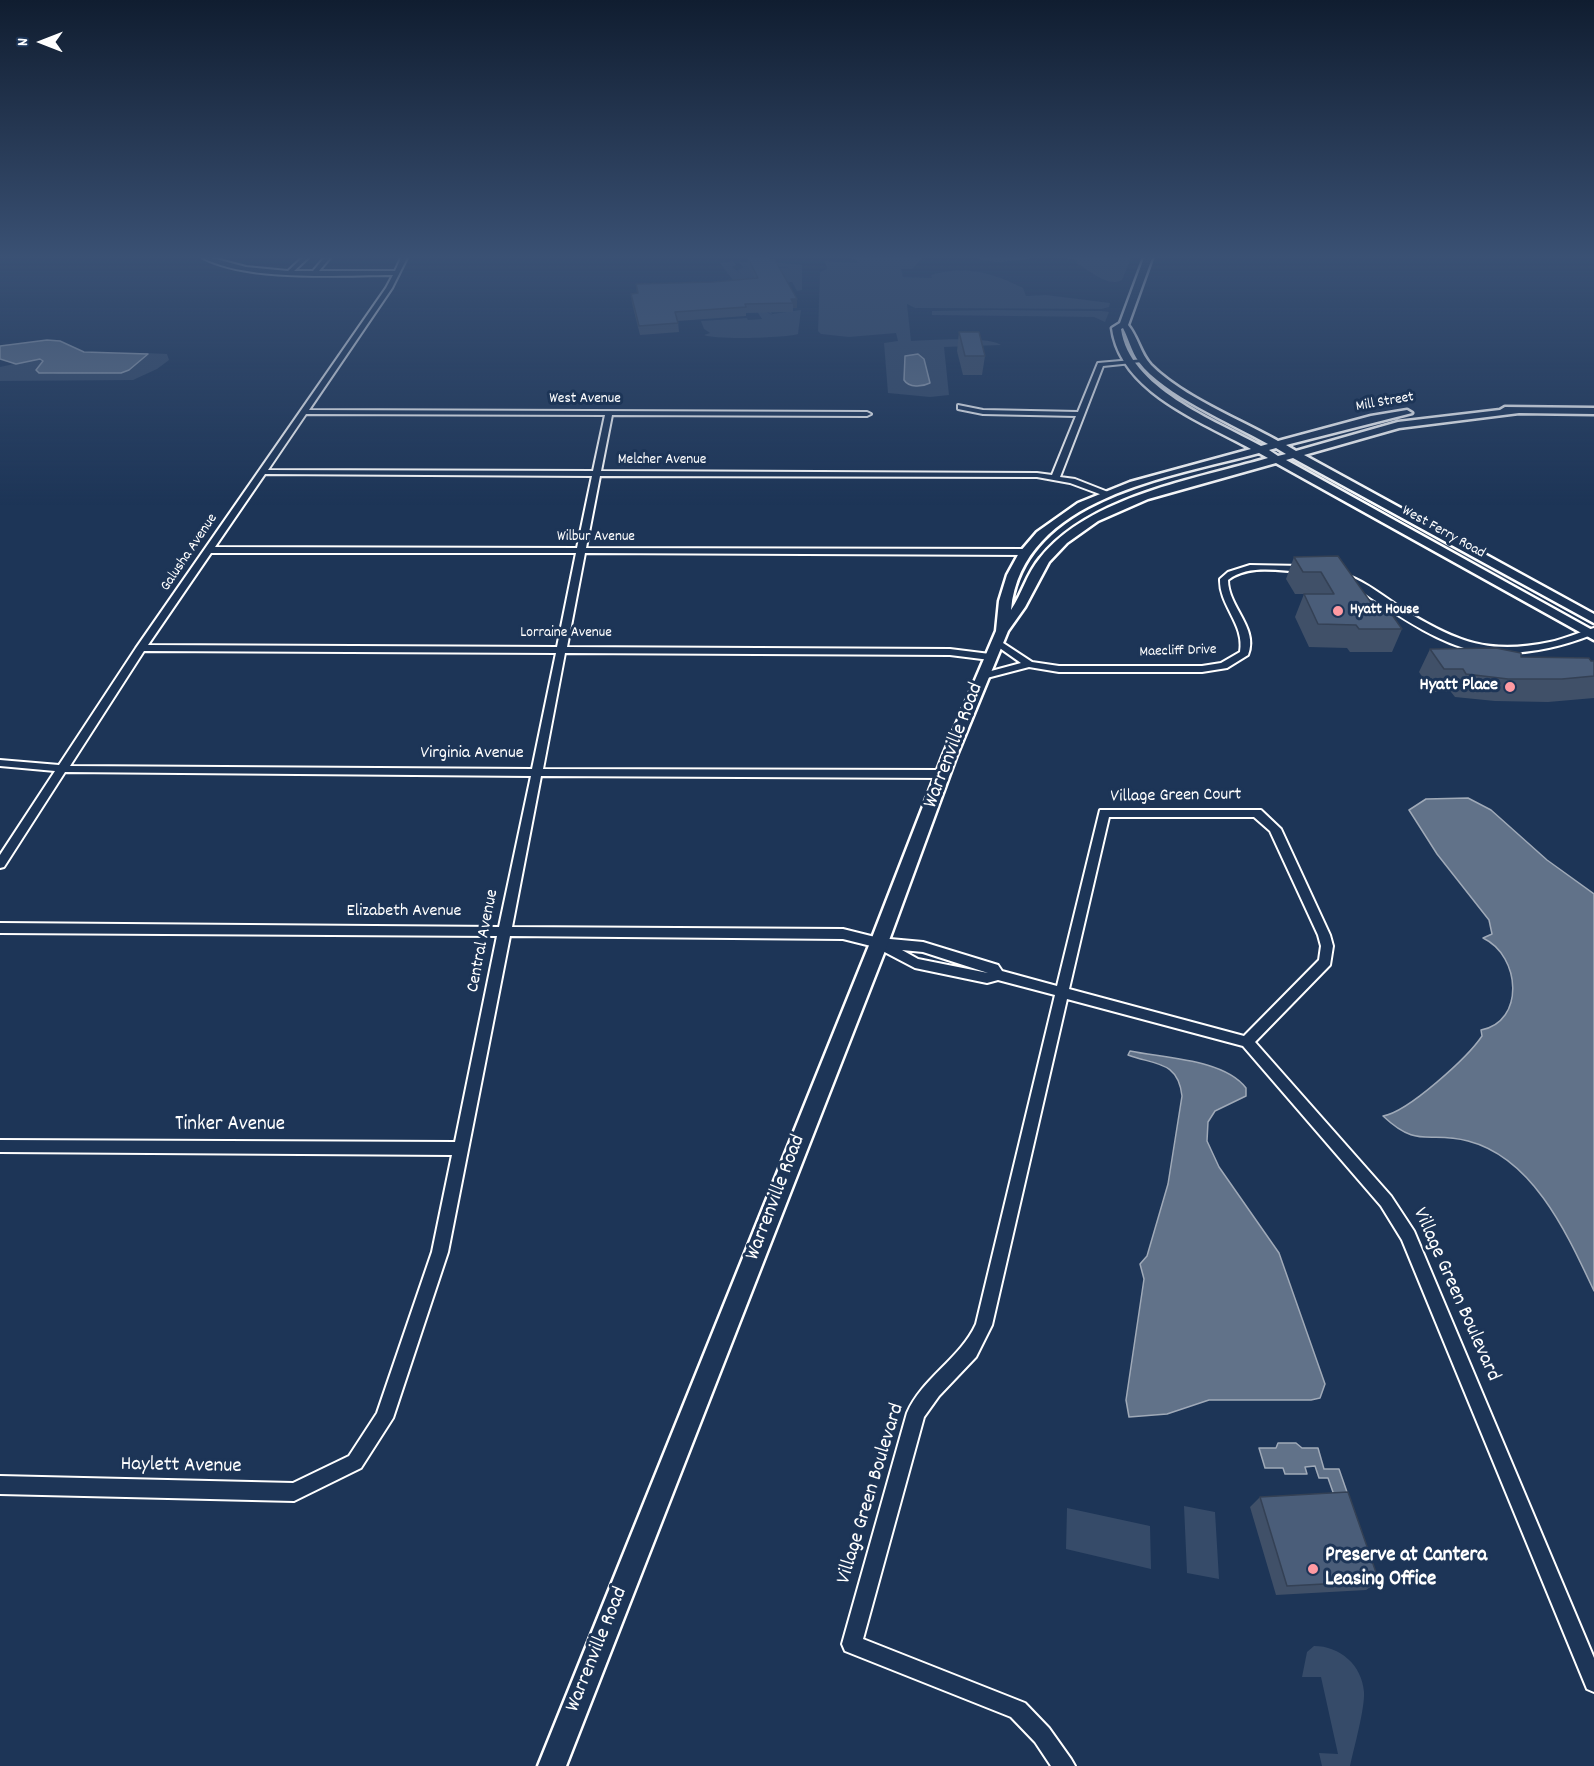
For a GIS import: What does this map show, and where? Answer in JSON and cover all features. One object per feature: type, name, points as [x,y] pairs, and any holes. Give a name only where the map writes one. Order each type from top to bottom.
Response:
[{"type":"main road","points":[[1118,340],[1128,362],[1147,382],[1166,396],[1277,459]]},
{"type":"main road","points":[[1131,340],[1142,360],[1179,390],[1278,445]]},
{"type":"main road","name":"Mill Street","points":[[1261,450],[1324,432],[1407,413],[1485,408],[1516,411],[1594,411]]},
{"type":"main road","name":"Mill Street","points":[[1277,459],[1413,422],[1516,411]]},
{"type":"main road","points":[[1218,426],[1231,442],[1231,458]]},
{"type":"main road","points":[[1244,427],[1286,434],[1324,432]]},
{"type":"main road","points":[[1330,444],[1323,461],[1339,478]]},
{"type":"main road","name":"West Ferry Road","points":[[1278,445],[1594,619]]},
{"type":"main road","name":"Warrenville Road","points":[[1000,636],[1005,593],[1017,566],[1049,526],[1105,494],[1261,450]]},
{"type":"main road","name":"Warrenville Road","points":[[552,1766],[879,943],[943,774],[1000,636],[1019,607],[1044,560],[1055,548],[1094,519],[1128,502],[1277,459]]},
{"type":"main road","name":"West Ferry Road","points":[[1277,459],[1592,634]]},
{"type":"main road","points":[[1224,474],[1269,470],[1323,485]]},
{"type":"main road","points":[[1055,548],[1054,536],[1079,516],[1102,503],[1105,494]]},
{"type":"street","name":"Galusha Avenue","points":[[0,864],[141,648],[350,340]]},
{"type":"street","points":[[1089,503],[1080,490],[1059,477],[1081,414],[1099,370],[1107,366],[1142,360]]},
{"type":"street","points":[[961,407],[983,411],[1081,414]]},
{"type":"street","name":"West Avenue","points":[[302,412],[867,414]]},
{"type":"street","name":"Central Avenue","points":[[355,1462],[384,1418],[440,1252],[609,413]]},
{"type":"street","name":"Melcher Avenue","points":[[261,472],[1059,477],[1105,494]]},
{"type":"street","name":"Wilbur Avenue","points":[[208,550],[984,554],[1026,552]]},
{"type":"street","name":"Wilbur Avenue","points":[[984,554],[1008,560],[1017,566]]},
{"type":"street","name":"Maecliff Drive","points":[[983,676],[1029,664],[1059,669],[1191,669],[1224,666],[1245,653],[1247,640],[1225,591],[1224,579],[1230,573],[1244,569],[1311,569]]},
{"type":"street","points":[[1337,573],[1446,636],[1473,647],[1549,646],[1592,634]]},
{"type":"street","name":"Maecliff Drive","points":[[1000,636],[1029,664]]},
{"type":"street","name":"Lorraine Avenue","points":[[141,648],[950,651],[990,657]]},
{"type":"street","name":"Virginia Avenue","points":[[0,763],[61,769],[943,774]]},
{"type":"street","name":"Village Green Court","points":[[1061,992],[1104,813],[1257,813],[1275,830],[1328,946],[1325,962],[1247,1042]]},
{"type":"street","name":"Elizabeth Avenue","points":[[0,928],[843,934],[879,943]]},
{"type":"street","points":[[879,943],[915,963],[987,978],[998,975],[1247,1042]]},
{"type":"street","name":"Village Green Boulevard","points":[[1061,992],[984,1324],[970,1353],[928,1395],[916,1413],[852,1644],[1018,1710],[1042,1735],[1064,1766]]},
{"type":"street","name":"Village Green Boulevard","points":[[1247,1042],[1313,1115],[1401,1222],[1594,1682]]},
{"type":"street","name":"Tinker Avenue","points":[[0,1146],[460,1149]]},
{"type":"street","name":"Haylett Avenue","points":[[0,1485],[294,1492],[355,1462]]},
{"type":"shaded area","points":[[52,340],[60,341],[84,352],[148,354],[129,370],[121,373],[39,373],[36,370],[43,361],[40,359],[16,364],[0,359],[0,346]]},
{"type":"shaded area","points":[[986,340],[1001,345],[944,347],[949,395],[930,397],[888,393],[884,343]]},
{"type":"shaded area","points":[[145,353],[167,354],[169,360],[157,369],[133,380],[0,381],[0,367],[37,359],[43,361],[36,369],[39,373],[53,374],[148,355]]},
{"type":"shaded area","points":[[918,354],[924,359],[930,383],[916,386],[904,380],[905,356]]},
{"type":"shaded area","points":[[1344,493],[1476,559],[1563,606],[1502,577]]},
{"type":"shaded area","points":[[1468,798],[1491,810],[1547,860],[1594,894],[1594,1291],[1573,1247],[1546,1202],[1530,1181],[1512,1164],[1491,1150],[1468,1141],[1415,1136],[1406,1133],[1383,1116],[1407,1105],[1437,1082],[1475,1045],[1482,1036],[1481,1030],[1495,1024],[1505,1015],[1511,1002],[1513,988],[1511,973],[1505,959],[1496,947],[1483,938],[1492,934],[1489,920],[1437,854],[1409,810],[1426,799]]},
{"type":"shaded area","points":[[1130,1051],[1208,1065],[1236,1078],[1246,1088],[1246,1096],[1215,1111],[1208,1122],[1207,1141],[1219,1167],[1279,1253],[1325,1384],[1320,1398],[1311,1400],[1209,1400],[1167,1414],[1129,1417],[1126,1400],[1144,1279],[1140,1264],[1147,1256],[1168,1184],[1182,1096],[1180,1084],[1170,1070],[1128,1055]]},
{"type":"shaded area","points":[[1278,1443],[1296,1443],[1302,1448],[1318,1448],[1324,1469],[1339,1469],[1348,1495],[1334,1495],[1328,1478],[1319,1478],[1315,1466],[1305,1467],[1307,1474],[1285,1474],[1283,1468],[1265,1468],[1259,1448],[1276,1448]]},
{"type":"shaded area","points":[[1184,1506],[1215,1512],[1219,1579],[1187,1573]]},
{"type":"shaded area","points":[[1067,1508],[1150,1526],[1151,1569],[1066,1549]]},
{"type":"shaded area","points":[[1314,1646],[1341,1653],[1354,1666],[1362,1682],[1363,1708],[1350,1766],[1322,1766],[1319,1753],[1338,1754],[1321,1677],[1302,1677],[1307,1652]]},
{"type":"building","points":[[961,340],[981,340],[985,356],[965,356]]},
{"type":"building","points":[[1338,556],[1377,611],[1390,612],[1402,629],[1359,629],[1356,625],[1318,624],[1304,594],[1334,594],[1321,572],[1303,572],[1294,557]]},
{"type":"building","points":[[1496,648],[1521,653],[1521,657],[1589,658],[1594,661],[1594,676],[1562,679],[1508,679],[1466,674],[1463,669],[1444,669],[1430,649]]},
{"type":"building","name":"Preserve at Cantera Leasing Office","points":[[1348,1492],[1379,1581],[1287,1586],[1260,1497]]},
{"type":"place","name":"Hyatt House","points":[[1338,611]]},
{"type":"place","name":"Hyatt Place","points":[[1510,687]]},
{"type":"place","name":"Preserve at Cantera Leasing Office","points":[[1313,1569]]}]
